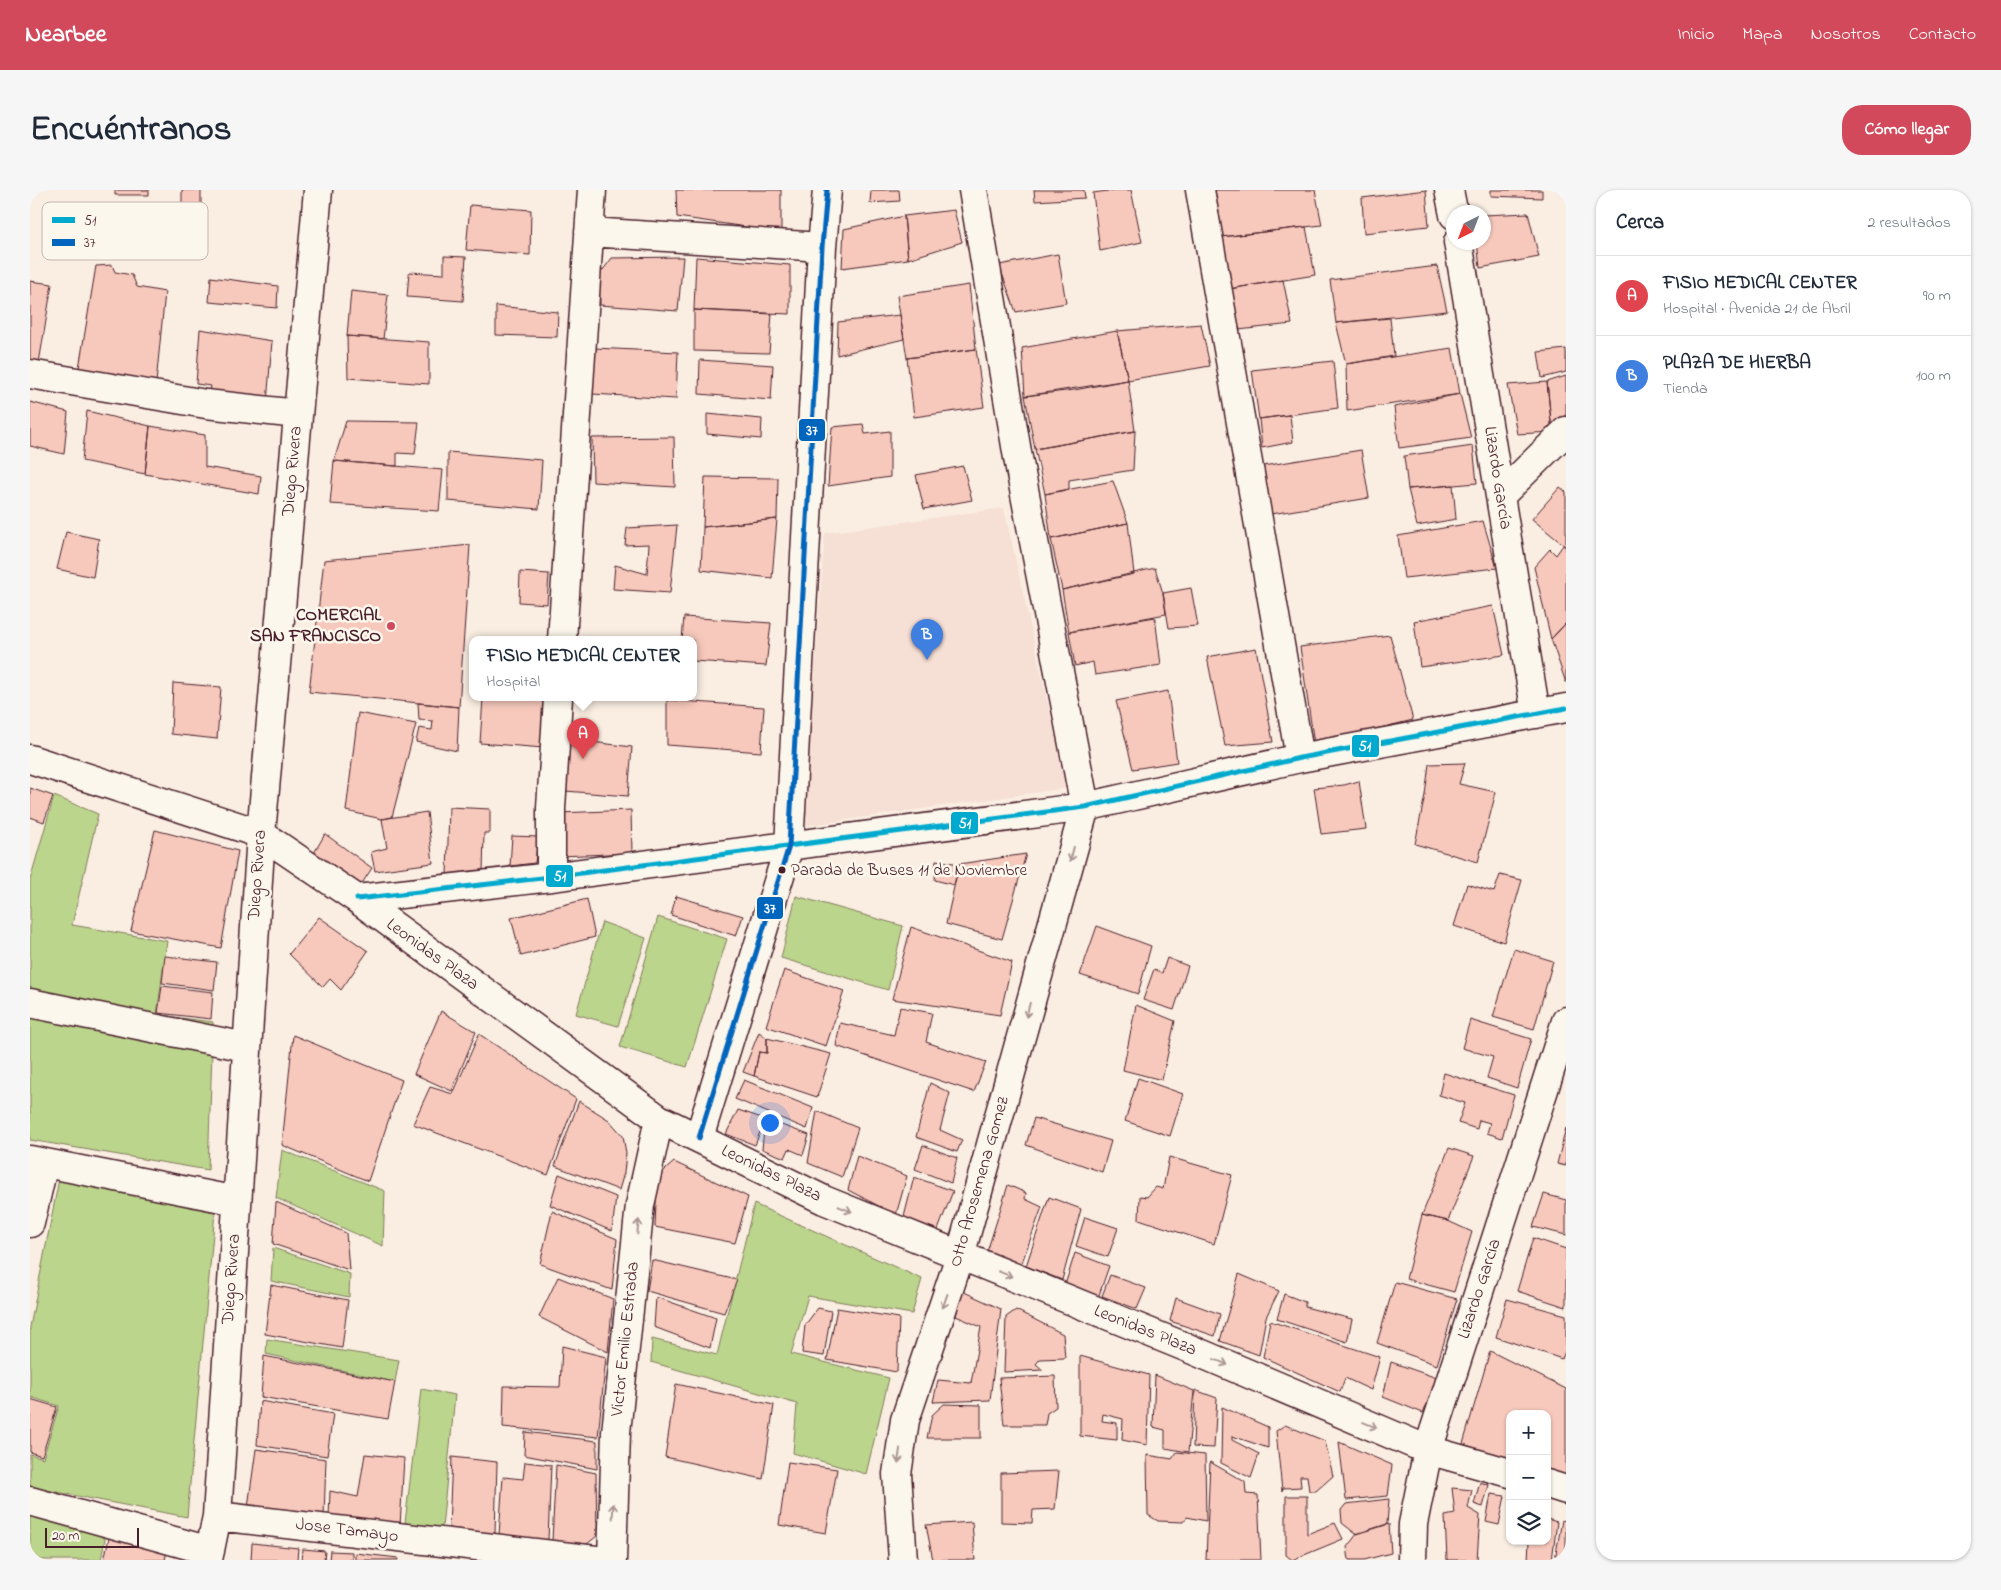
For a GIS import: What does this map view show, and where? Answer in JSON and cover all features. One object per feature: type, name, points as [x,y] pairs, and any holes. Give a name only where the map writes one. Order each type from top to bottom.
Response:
[{"type":"street","name":"Diego Rivera","points":[[209,1555],[217,1516],[261,834],[318,190]]},
{"type":"street","points":[[562,636],[592,190]]},
{"type":"street","points":[[699,1138],[789,846],[822,247],[827,190]]},
{"type":"street","points":[[973,190],[1018,458],[1085,807]]},
{"type":"street","points":[[1200,190],[1300,758]]},
{"type":"street","points":[[1449,190],[1452,205]]},
{"type":"street","points":[[589,232],[822,247]]},
{"type":"street","name":"Lizardo García","points":[[1459,250],[1536,714]]},
{"type":"street","points":[[30,374],[206,404],[298,414]]},
{"type":"street","points":[[1500,496],[1566,431]]},
{"type":"street","points":[[551,878],[551,808],[558,701]]},
{"type":"street","points":[[357,899],[551,878],[1085,807],[1300,758],[1566,708]]},
{"type":"street","name":"Leonidas Plaza","points":[[30,759],[261,834],[357,899],[659,1120],[824,1200],[1188,1348],[1428,1450],[1506,1472]]},
{"type":"street","name":"Otto Arosemena Gomez","points":[[903,1560],[896,1474],[905,1420],[960,1256],[1085,807]]},
{"type":"street","points":[[30,1003],[246,1047]]},
{"type":"street","name":"Lizardo García","points":[[1412,1560],[1413,1524],[1428,1450],[1566,1022]]},
{"type":"street","name":"Victor Emilio Estrada","points":[[612,1560],[616,1432],[630,1291],[640,1205],[659,1120]]},
{"type":"street","points":[[30,1223],[37,1162],[237,1201]]},
{"type":"street","points":[[1551,1485],[1566,1490]]},
{"type":"street","points":[[30,1501],[209,1555]]},
{"type":"street","name":"Jose Tamayo","points":[[217,1516],[596,1560]]},
{"type":"shaded area","points":[[1004,508],[1067,788],[803,826],[825,533]]},
{"type":"green space","points":[[54,796],[98,814],[72,925],[167,941],[157,1015],[213,1022],[208,1170],[30,1140],[30,880]]},
{"type":"green space","points":[[796,896],[903,926],[888,990],[781,958]]},
{"type":"green space","points":[[658,917],[727,939],[687,1067],[620,1047]]},
{"type":"green space","points":[[602,922],[646,938],[618,1026],[576,1014]]},
{"type":"green space","points":[[282,1150],[385,1191],[383,1246],[276,1198]]},
{"type":"green space","points":[[59,1179],[215,1212],[187,1517],[30,1487],[30,1454],[43,1458],[59,1406],[30,1397],[30,1327]]},
{"type":"green space","points":[[754,1204],[922,1279],[912,1314],[808,1296],[791,1354],[889,1378],[866,1474],[793,1453],[797,1404],[651,1362],[652,1339],[717,1355]]},
{"type":"green space","points":[[273,1248],[350,1274],[349,1297],[271,1281]]},
{"type":"green space","points":[[267,1339],[399,1360],[395,1382],[266,1354]]},
{"type":"green space","points":[[421,1389],[455,1395],[442,1528],[405,1523]]},
{"type":"green space","points":[[30,1511],[106,1534],[101,1560],[30,1560]]},
{"type":"building","points":[[115,190],[149,190],[149,195],[115,195]]},
{"type":"building","points":[[182,190],[201,190],[201,202],[182,202]]},
{"type":"building","points":[[676,190],[781,190],[781,232],[677,217]]},
{"type":"building","points":[[871,190],[899,190],[900,201],[870,203]]},
{"type":"building","points":[[1034,190],[1084,190],[1085,198],[1035,201]]},
{"type":"building","points":[[1131,190],[1142,242],[1100,251],[1093,193]]},
{"type":"building","points":[[1215,190],[1315,190],[1322,225],[1221,237]]},
{"type":"building","points":[[1426,190],[1429,226],[1364,233],[1362,198]]},
{"type":"building","points":[[1491,190],[1542,190],[1542,198],[1491,196]]},
{"type":"building","points":[[470,205],[531,210],[530,255],[466,250]]},
{"type":"building","points":[[954,210],[962,242],[908,259],[904,216]]},
{"type":"building","points":[[1528,213],[1539,257],[1480,268],[1478,250],[1491,250],[1491,215]]},
{"type":"building","points":[[904,216],[908,259],[842,268],[844,229]]},
{"type":"building","points":[[1306,227],[1315,275],[1229,289],[1221,237]]},
{"type":"building","points":[[1058,254],[1066,303],[1016,312],[999,265]]},
{"type":"building","points":[[444,256],[466,257],[463,301],[407,297],[409,272],[444,274]]},
{"type":"building","points":[[683,257],[678,311],[600,305],[599,275],[612,258]]},
{"type":"building","points":[[696,257],[790,265],[790,314],[694,310]]},
{"type":"building","points":[[112,265],[115,272],[132,275],[137,287],[165,292],[156,383],[78,374],[96,266]]},
{"type":"building","points":[[1437,266],[1447,311],[1336,323],[1330,280]]},
{"type":"building","points":[[211,277],[278,286],[277,308],[209,302]]},
{"type":"building","points":[[1283,280],[1292,324],[1238,330],[1229,289]]},
{"type":"building","points":[[30,281],[52,284],[39,363],[30,362]]},
{"type":"building","points":[[969,285],[976,349],[907,358],[897,296]]},
{"type":"building","points":[[351,291],[388,295],[383,339],[347,336]]},
{"type":"building","points":[[496,306],[558,312],[557,337],[496,335]]},
{"type":"building","points":[[694,310],[772,314],[769,353],[694,351]]},
{"type":"building","points":[[900,315],[904,339],[837,355],[838,322]]},
{"type":"building","points":[[1390,318],[1394,356],[1346,364],[1336,323]]},
{"type":"building","points":[[1201,324],[1210,366],[1128,380],[1117,331]]},
{"type":"building","points":[[200,329],[272,341],[267,403],[209,399],[211,386],[196,384]]},
{"type":"building","points":[[1117,331],[1128,380],[1025,396],[1022,348]]},
{"type":"building","points":[[347,336],[429,342],[429,384],[348,378]]},
{"type":"building","points":[[594,348],[678,352],[676,399],[592,394]]},
{"type":"building","points":[[1452,348],[1460,394],[1347,411],[1346,364]]},
{"type":"building","points":[[976,349],[984,407],[914,417],[907,358]]},
{"type":"building","points":[[1566,349],[1566,372],[1542,378],[1538,352]]},
{"type":"building","points":[[700,360],[773,365],[771,400],[699,394]]},
{"type":"building","points":[[1333,361],[1338,408],[1259,419],[1252,370]]},
{"type":"building","points":[[1566,376],[1566,416],[1552,432],[1547,382]]},
{"type":"building","points":[[1128,380],[1135,431],[1035,449],[1025,396],[1074,390]]},
{"type":"building","points":[[1547,382],[1552,432],[1517,434],[1508,385]]},
{"type":"building","points":[[1460,394],[1471,438],[1399,448],[1394,407]]},
{"type":"building","points":[[30,402],[68,412],[64,454],[30,446]]},
{"type":"building","points":[[87,411],[150,426],[145,474],[82,461]]},
{"type":"building","points":[[707,414],[762,419],[761,439],[707,434]]},
{"type":"building","points":[[1290,415],[1293,442],[1262,448],[1259,419]]},
{"type":"building","points":[[346,421],[419,422],[415,454],[397,453],[397,466],[334,461]]},
{"type":"building","points":[[863,424],[865,434],[890,431],[890,477],[828,486],[832,427]]},
{"type":"building","points":[[150,426],[205,435],[205,467],[261,476],[259,494],[145,474]]},
{"type":"building","points":[[1135,431],[1133,470],[1069,480],[1069,489],[1045,494],[1035,449]]},
{"type":"building","points":[[674,437],[675,487],[593,482],[592,438]]},
{"type":"building","points":[[1473,446],[1477,483],[1408,489],[1404,456]]},
{"type":"building","points":[[1361,450],[1369,498],[1271,514],[1263,466]]},
{"type":"building","points":[[448,452],[542,460],[539,509],[448,501]]},
{"type":"building","points":[[334,461],[443,470],[439,511],[330,504]]},
{"type":"building","points":[[963,466],[972,500],[924,509],[916,475]]},
{"type":"building","points":[[705,477],[778,478],[777,519],[703,527]]},
{"type":"building","points":[[1113,481],[1128,523],[1051,539],[1045,494]]},
{"type":"building","points":[[1453,485],[1456,519],[1417,526],[1408,489]]},
{"type":"building","points":[[1560,487],[1566,492],[1566,547],[1532,519]]},
{"type":"building","points":[[777,519],[772,578],[701,570],[703,527]]},
{"type":"building","points":[[1483,521],[1497,568],[1404,578],[1398,536]]},
{"type":"building","points":[[1128,523],[1134,574],[1062,590],[1051,539]]},
{"type":"building","points":[[677,525],[670,593],[613,589],[615,565],[647,574],[649,544],[625,545],[627,528]]},
{"type":"building","points":[[66,532],[99,539],[93,577],[57,569]]},
{"type":"building","name":"COMERCIAL SAN FRANCISCO","points":[[470,545],[459,707],[309,692],[324,560]]},
{"type":"building","points":[[1563,545],[1566,547],[1566,623],[1551,639],[1534,567],[1550,549],[1556,555]]},
{"type":"building","points":[[1155,568],[1163,593],[1166,614],[1069,632],[1062,590]]},
{"type":"building","points":[[520,572],[549,574],[547,604],[519,602]]},
{"type":"building","points":[[1191,588],[1198,626],[1169,628],[1163,593]]},
{"type":"building","points":[[1493,606],[1504,655],[1420,667],[1414,621]]},
{"type":"building","points":[[684,617],[771,623],[766,666],[697,661],[697,636],[682,636]]},
{"type":"building","points":[[1155,617],[1161,665],[1095,675],[1093,662],[1075,666],[1069,632]]},
{"type":"building","points":[[1566,623],[1566,683],[1551,639]]},
{"type":"building","points":[[1390,635],[1413,720],[1314,744],[1300,647]]},
{"type":"building","points":[[1256,648],[1273,742],[1225,746],[1207,657]]},
{"type":"building","points":[[173,683],[221,687],[217,739],[171,734]]},
{"type":"building","points":[[1168,691],[1177,762],[1133,769],[1116,701]]},
{"type":"building","points":[[483,701],[547,701],[544,748],[480,743]]},
{"type":"building","points":[[667,701],[764,707],[761,752],[667,745]]},
{"type":"building","points":[[418,703],[459,707],[457,751],[416,742],[419,728],[432,730],[433,721],[419,720]]},
{"type":"building","points":[[358,713],[416,724],[392,817],[382,819],[346,811]]},
{"type":"building","points":[[568,739],[632,747],[628,796],[565,791]]},
{"type":"building","points":[[1465,763],[1459,784],[1496,792],[1478,862],[1415,844],[1429,764]]},
{"type":"building","points":[[1359,781],[1366,829],[1321,834],[1314,788],[1344,785]]},
{"type":"building","points":[[30,788],[53,796],[44,822],[30,817]]},
{"type":"building","points":[[449,807],[490,809],[490,833],[484,833],[483,872],[447,875]]},
{"type":"building","points":[[631,810],[632,853],[560,856],[560,813]]},
{"type":"building","points":[[427,812],[433,863],[375,871],[371,852],[387,848],[382,819]]},
{"type":"building","points":[[155,830],[238,851],[221,948],[131,931]]},
{"type":"building","points":[[325,834],[372,868],[361,885],[314,853]]},
{"type":"building","points":[[512,836],[538,837],[535,863],[510,866]]},
{"type":"building","points":[[1026,854],[1002,939],[946,924],[959,864]]},
{"type":"building","points":[[936,860],[959,864],[954,885],[935,880]]},
{"type":"building","points":[[1500,875],[1522,880],[1504,942],[1454,926],[1467,884],[1494,892]]},
{"type":"building","points":[[676,896],[743,916],[736,936],[671,915]]},
{"type":"building","points":[[587,899],[595,937],[521,956],[511,918]]},
{"type":"building","points":[[319,917],[368,951],[341,990],[330,979],[323,987],[289,954]]},
{"type":"building","points":[[1097,926],[1151,946],[1138,994],[1080,975]]},
{"type":"building","points":[[911,927],[1012,962],[1000,1015],[892,999]]},
{"type":"building","points":[[1514,949],[1553,961],[1534,1029],[1493,1017]]},
{"type":"building","points":[[165,956],[217,962],[214,990],[162,983]]},
{"type":"building","points":[[1167,958],[1188,966],[1174,1010],[1143,1000],[1154,969],[1162,973]]},
{"type":"building","points":[[784,970],[844,991],[826,1046],[766,1026]]},
{"type":"building","points":[[162,986],[213,992],[211,1019],[158,1013]]},
{"type":"building","points":[[1136,1005],[1175,1021],[1162,1080],[1123,1070]]},
{"type":"building","points":[[900,1007],[932,1013],[926,1042],[986,1062],[974,1092],[836,1046],[840,1023],[894,1035]]},
{"type":"building","points":[[441,1011],[476,1032],[452,1091],[414,1074]]},
{"type":"building","points":[[1470,1020],[1531,1039],[1517,1088],[1487,1078],[1493,1057],[1462,1048]]},
{"type":"building","points":[[759,1032],[767,1038],[767,1053],[759,1052],[754,1076],[743,1072]]},
{"type":"building","points":[[479,1034],[576,1099],[548,1175],[413,1124],[430,1087],[453,1094]]},
{"type":"building","points":[[293,1035],[402,1080],[368,1181],[282,1145]]},
{"type":"building","points":[[767,1038],[831,1054],[817,1097],[754,1076],[759,1052],[767,1053]]},
{"type":"building","points":[[1444,1073],[1514,1095],[1502,1138],[1487,1133],[1490,1123],[1479,1120],[1477,1129],[1458,1123],[1465,1103],[1439,1095]]},
{"type":"building","points":[[1138,1078],[1183,1094],[1170,1136],[1125,1121]]},
{"type":"building","points":[[744,1080],[813,1108],[807,1129],[735,1099]]},
{"type":"building","points":[[930,1083],[950,1093],[940,1130],[962,1140],[957,1152],[916,1137]]},
{"type":"building","points":[[579,1101],[609,1120],[623,1136],[626,1153],[624,1173],[619,1190],[555,1166]]},
{"type":"building","points":[[738,1110],[765,1119],[755,1145],[726,1134]]},
{"type":"building","points":[[817,1111],[858,1128],[842,1177],[808,1163]]},
{"type":"building","points":[[1034,1118],[1111,1141],[1102,1172],[1026,1145]]},
{"type":"building","points":[[765,1119],[809,1135],[803,1155],[789,1149],[785,1158],[762,1149]]},
{"type":"building","points":[[1566,1128],[1566,1166],[1557,1164]]},
{"type":"building","points":[[923,1145],[957,1158],[951,1183],[915,1169]]},
{"type":"building","points":[[1449,1148],[1474,1156],[1448,1221],[1422,1215]]},
{"type":"building","points":[[857,1156],[907,1176],[896,1215],[848,1190]]},
{"type":"building","points":[[1169,1157],[1232,1175],[1214,1244],[1139,1219],[1140,1196],[1147,1197],[1156,1187],[1163,1189]]},
{"type":"building","points":[[674,1162],[748,1197],[735,1243],[655,1227],[657,1177]]},
{"type":"building","points":[[559,1174],[616,1197],[612,1231],[550,1205]]},
{"type":"building","points":[[914,1177],[953,1191],[938,1230],[904,1217]]},
{"type":"building","points":[[1008,1185],[1026,1193],[1025,1199],[1042,1207],[1021,1265],[987,1252]]},
{"type":"building","points":[[1544,1194],[1566,1200],[1566,1235],[1533,1227]]},
{"type":"building","points":[[1049,1197],[1081,1209],[1062,1280],[1026,1266]]},
{"type":"building","points":[[276,1202],[346,1233],[349,1270],[273,1244]]},
{"type":"building","points":[[552,1211],[617,1239],[612,1290],[540,1264]]},
{"type":"building","points":[[1422,1215],[1448,1221],[1472,1232],[1454,1292],[1406,1279]]},
{"type":"building","points":[[1085,1217],[1118,1228],[1108,1257],[1076,1246]]},
{"type":"building","points":[[1533,1238],[1566,1249],[1566,1307],[1517,1291]]},
{"type":"building","points":[[1075,1253],[1109,1266],[1098,1298],[1065,1285]]},
{"type":"building","points":[[652,1260],[737,1280],[724,1313],[647,1291]]},
{"type":"building","points":[[1239,1274],[1279,1291],[1266,1317],[1259,1355],[1220,1341]]},
{"type":"building","points":[[1110,1275],[1146,1288],[1137,1309],[1102,1296]]},
{"type":"building","points":[[558,1277],[613,1299],[608,1352],[539,1317]]},
{"type":"building","points":[[1395,1282],[1457,1299],[1437,1365],[1377,1343]]},
{"type":"building","points":[[271,1285],[348,1300],[342,1348],[265,1334]]},
{"type":"building","points":[[962,1291],[1001,1309],[990,1400],[933,1402],[938,1380],[971,1383],[981,1327],[956,1316]]},
{"type":"building","points":[[1284,1294],[1305,1302],[1305,1307],[1352,1319],[1347,1342],[1277,1319]]},
{"type":"building","points":[[656,1297],[716,1318],[710,1348],[654,1327]]},
{"type":"building","points":[[1176,1298],[1220,1314],[1215,1336],[1170,1321]]},
{"type":"building","points":[[1507,1299],[1566,1315],[1566,1349],[1562,1359],[1496,1337]]},
{"type":"building","points":[[818,1308],[831,1311],[824,1356],[802,1353],[805,1325]]},
{"type":"building","points":[[837,1308],[899,1318],[897,1372],[827,1360]]},
{"type":"building","points":[[1016,1310],[1063,1334],[1065,1358],[1040,1359],[1036,1364],[1043,1370],[1004,1372],[1006,1317]]},
{"type":"building","points":[[1270,1321],[1380,1357],[1371,1390],[1345,1378],[1340,1392],[1263,1357]]},
{"type":"building","points":[[562,1346],[606,1357],[598,1437],[503,1427],[504,1386],[560,1387]]},
{"type":"building","points":[[1490,1351],[1566,1389],[1566,1480],[1551,1474],[1551,1410],[1506,1410],[1506,1459],[1463,1444]]},
{"type":"building","points":[[264,1356],[395,1382],[388,1419],[261,1397]]},
{"type":"building","points":[[1080,1356],[1149,1375],[1147,1445],[1122,1440],[1123,1419],[1103,1414],[1102,1421],[1117,1423],[1117,1440],[1080,1436]]},
{"type":"building","points":[[1391,1362],[1437,1378],[1423,1413],[1383,1397]]},
{"type":"building","points":[[1155,1375],[1194,1391],[1188,1452],[1165,1448],[1165,1430],[1153,1427]]},
{"type":"building","points":[[1055,1376],[1056,1407],[1047,1413],[1045,1425],[1004,1425],[999,1378]]},
{"type":"building","points":[[676,1384],[774,1405],[763,1479],[665,1457]]},
{"type":"building","points":[[1195,1390],[1217,1398],[1214,1448],[1193,1447]]},
{"type":"building","points":[[30,1399],[57,1407],[42,1456],[30,1452]]},
{"type":"building","points":[[260,1401],[333,1414],[327,1456],[257,1445]]},
{"type":"building","points":[[944,1404],[981,1405],[981,1438],[927,1438],[932,1415]]},
{"type":"building","points":[[1222,1407],[1268,1427],[1268,1448],[1232,1436],[1232,1440],[1259,1454],[1251,1478],[1221,1463]]},
{"type":"building","points":[[1285,1425],[1325,1441],[1333,1476],[1316,1491],[1309,1491],[1307,1476],[1300,1476],[1301,1487],[1283,1488],[1282,1491],[1276,1431]]},
{"type":"building","points":[[525,1432],[597,1441],[597,1469],[524,1455]]},
{"type":"building","points":[[1339,1442],[1392,1465],[1388,1496],[1346,1500]]},
{"type":"building","points":[[256,1449],[326,1459],[324,1517],[248,1507]]},
{"type":"building","points":[[1177,1452],[1205,1455],[1206,1521],[1187,1517],[1183,1522],[1158,1521],[1148,1515],[1147,1455],[1172,1459]]},
{"type":"building","points":[[365,1454],[404,1458],[400,1526],[329,1518],[330,1491],[358,1497]]},
{"type":"building","points":[[452,1457],[497,1462],[495,1534],[449,1528]]},
{"type":"building","points":[[525,1462],[551,1465],[548,1540],[499,1535],[503,1477],[523,1479]]},
{"type":"building","points":[[788,1462],[837,1469],[826,1533],[779,1525]]},
{"type":"building","points":[[1210,1462],[1245,1482],[1246,1494],[1258,1495],[1261,1560],[1206,1560]]},
{"type":"building","points":[[556,1465],[596,1473],[597,1536],[587,1544],[552,1541]]},
{"type":"building","points":[[1059,1471],[1055,1509],[1033,1510],[1032,1523],[1001,1522],[1001,1473]]},
{"type":"building","points":[[1480,1482],[1489,1485],[1483,1507],[1474,1504]]},
{"type":"building","points":[[1452,1488],[1472,1490],[1468,1508],[1480,1515],[1477,1560],[1447,1560],[1445,1516],[1455,1514]]},
{"type":"building","points":[[1491,1494],[1505,1496],[1499,1525],[1486,1522]]},
{"type":"building","points":[[1286,1496],[1307,1496],[1307,1534],[1335,1523],[1343,1539],[1292,1560],[1286,1555]]},
{"type":"building","points":[[1389,1499],[1387,1524],[1356,1534],[1342,1523],[1341,1510],[1346,1504]]},
{"type":"building","points":[[1551,1520],[1557,1522],[1552,1560],[1528,1560],[1529,1545],[1551,1545]]},
{"type":"building","points":[[1562,1520],[1566,1521],[1566,1560],[1555,1559]]},
{"type":"building","points":[[972,1522],[975,1560],[933,1560],[926,1525]]},
{"type":"building","points":[[1389,1524],[1391,1553],[1364,1560],[1349,1560],[1347,1547],[1357,1534]]},
{"type":"building","points":[[109,1538],[167,1551],[165,1560],[104,1560]]},
{"type":"building","points":[[252,1543],[298,1548],[297,1560],[251,1560]]},
{"type":"building","points":[[303,1549],[325,1551],[324,1560],[302,1560]]},
{"type":"building","points":[[330,1551],[352,1552],[352,1560],[329,1560]]},
{"type":"building","points":[[355,1553],[398,1558],[398,1560],[355,1560]]},
{"type":"transit line","name":"37","points":[[699,1138],[789,846],[822,247],[827,190]]},
{"type":"transit line","name":"51","points":[[357,899],[551,877],[1085,807],[1300,758],[1566,708]]},
{"type":"place","name":"COMERCIAL SAN FRANCISCO","points":[[391,626]]},
{"type":"place","name":"PLAZA DE HIERBA","points":[[927,660]]},
{"type":"place","name":"FISIO MEDICAL CENTER","points":[[583,759]]},
{"type":"place","name":"Parada de Buses 11 de Noviembre","points":[[782,870]]}]
